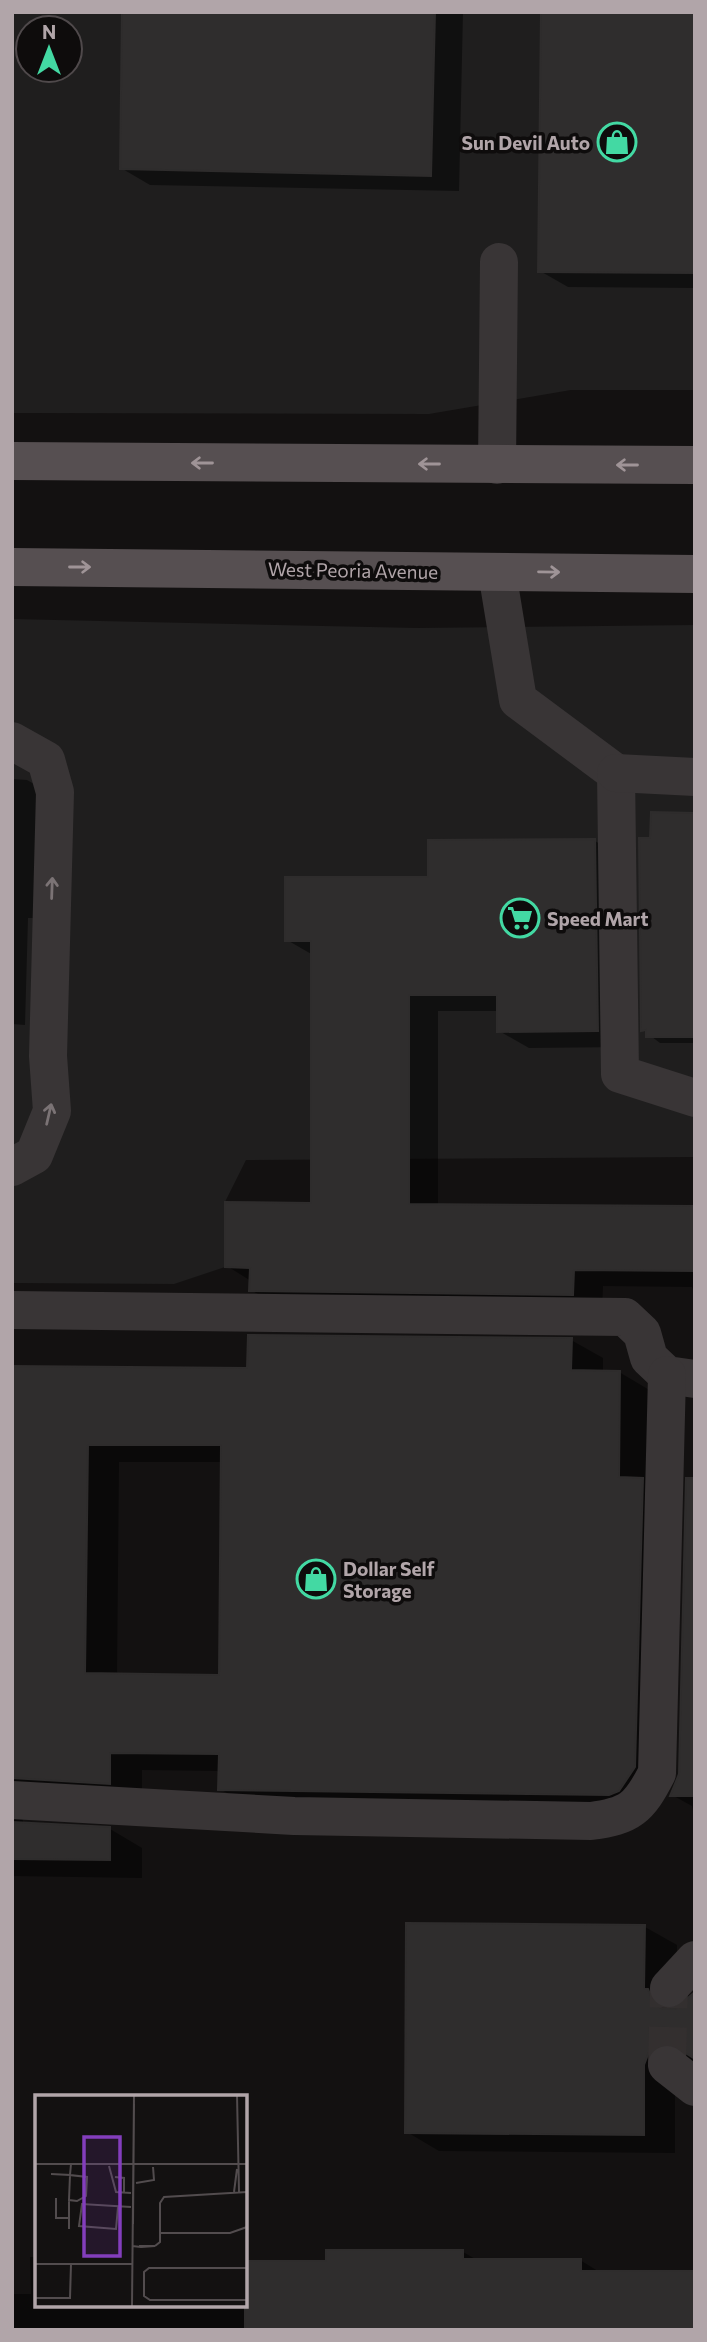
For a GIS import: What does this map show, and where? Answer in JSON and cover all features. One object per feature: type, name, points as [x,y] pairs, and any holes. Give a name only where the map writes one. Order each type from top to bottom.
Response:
[{"type":"main road","points":[[12,461],[695,465]]},
{"type":"main road","name":"West Peoria Avenue","points":[[12,567],[695,574]]},
{"type":"lane","points":[[498,465],[499,262]]},
{"type":"lane","points":[[497,572],[518,700],[616,773],[695,777]]},
{"type":"lane","points":[[12,741],[46,760],[55,792],[48,1056],[52,1111],[34,1155],[12,1167]]},
{"type":"lane","points":[[616,773],[620,1074],[695,1098]]},
{"type":"lane","points":[[12,1310],[625,1317],[642,1334],[649,1359],[681,1377],[657,1773],[642,1802],[618,1817],[591,1821],[295,1816],[12,1800]]},
{"type":"lane","points":[[668,1988],[695,1961]]},
{"type":"shaded area","points":[[12,12],[695,12],[695,390],[571,390],[429,414],[12,413]]},
{"type":"shaded area","points":[[12,619],[417,628],[695,625],[695,1157],[246,1160],[225,1202],[225,1267],[174,1284],[12,1283]]},
{"type":"building","points":[[122,12],[435,12],[431,176],[120,169]]},
{"type":"building","name":"Sun Devil Auto","points":[[541,12],[695,12],[695,273],[538,272]]},
{"type":"building","points":[[651,812],[695,813],[695,1037],[646,1037],[646,1030],[641,1031],[639,838],[650,838]]},
{"type":"building","points":[[595,839],[598,1031],[497,1032],[497,995],[409,995],[409,1204],[695,1206],[695,1271],[574,1270],[573,1295],[249,1291],[250,1268],[225,1267],[225,1202],[311,1203],[311,941],[285,941],[285,877],[428,877],[428,840]]},
{"type":"building","points":[[248,1335],[572,1338],[571,1370],[620,1371],[619,1477],[643,1478],[635,1767],[619,1791],[609,1795],[218,1790],[219,1754],[110,1753],[110,1784],[12,1778],[12,1366],[247,1368]],"holes":[[[88,1445],[221,1445],[219,1675],[85,1673]]]},
{"type":"building","points":[[686,1478],[695,1478],[695,1796],[670,1796],[679,1774]]},
{"type":"building","points":[[12,1822],[110,1827],[110,1860],[12,1859]]},
{"type":"building","points":[[406,1923],[645,1925],[644,1989],[648,1989],[654,2004],[663,2009],[675,2009],[695,1992],[695,2059],[671,2044],[660,2045],[649,2052],[644,2065],[644,2135],[405,2133]]},
{"type":"building","points":[[326,2250],[463,2250],[463,2259],[581,2259],[581,2271],[695,2271],[695,2330],[245,2330],[247,2261],[326,2261]]},
{"type":"tunnel","points":[[667,2065],[669,1988]]},
{"type":"place","name":"Sun Devil Auto","points":[[617,142]]},
{"type":"place","name":"Speed Mart","points":[[520,918]]},
{"type":"place","name":"Dollar Self Storage","points":[[316,1579]]}]
